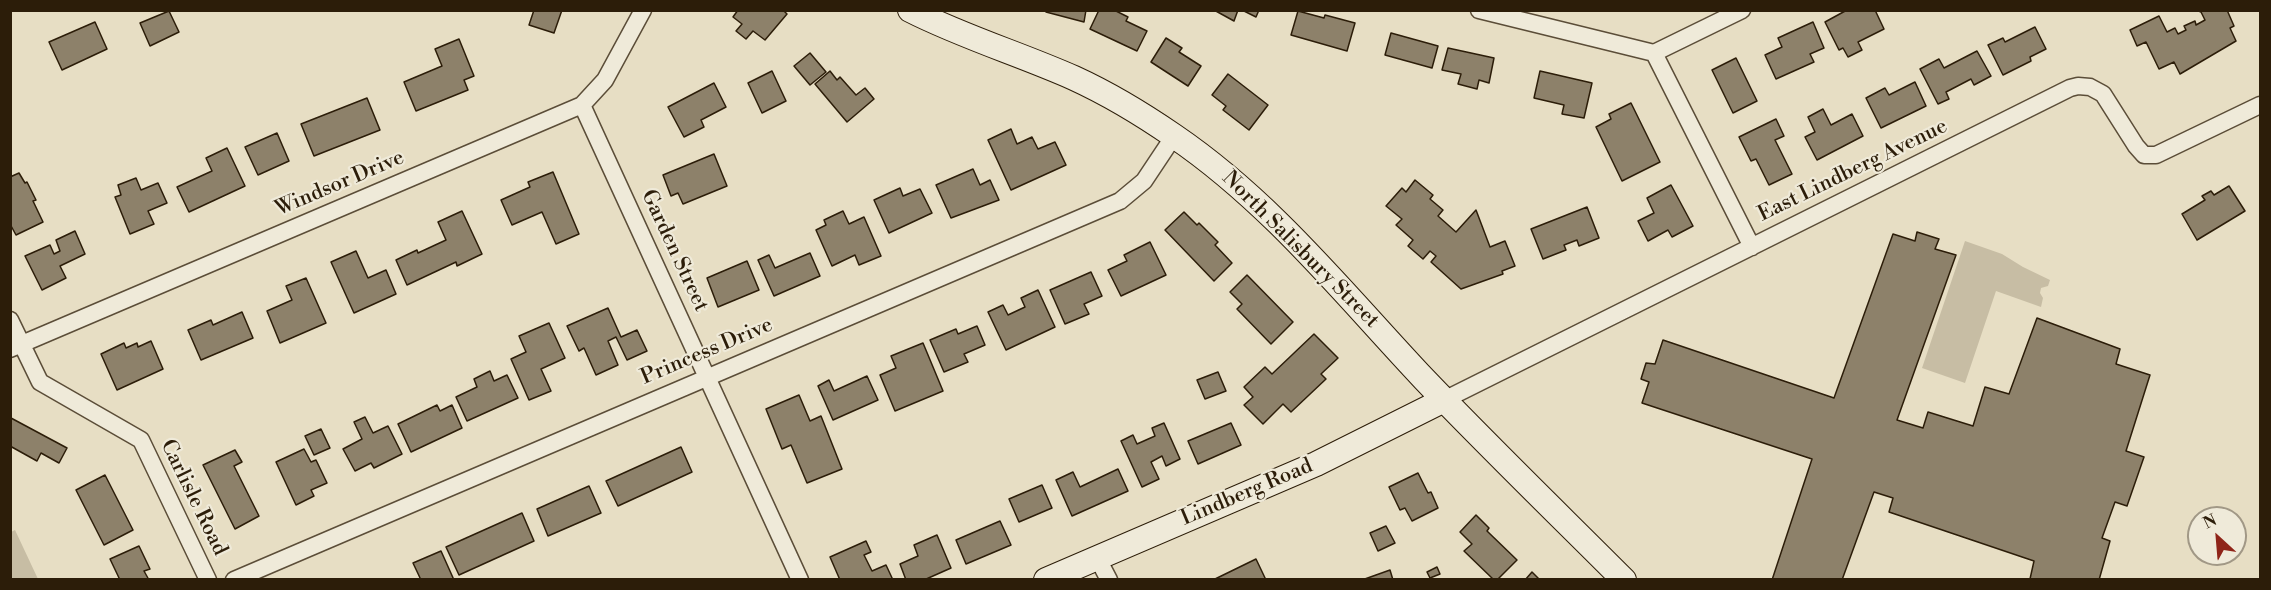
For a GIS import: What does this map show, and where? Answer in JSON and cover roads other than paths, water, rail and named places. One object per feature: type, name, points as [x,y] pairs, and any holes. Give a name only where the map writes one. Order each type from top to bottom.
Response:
[{"type":"street","name":"Windsor Drive","points":[[17,346],[582,105],[605,80],[643,10]]},
{"type":"street","name":"North Salisbury Street","points":[[910,10],[939,25],[1073,78],[1122,102],[1215,165],[1249,194],[1305,250],[1444,400],[1624,579]]},
{"type":"street","points":[[1479,10],[1654,53],[1742,10]]},
{"type":"street","points":[[1654,53],[1752,247]]},
{"type":"street","name":"East Lindberg Avenue","points":[[1444,400],[2070,88],[2090,87],[2103,94],[2144,155],[2156,155],[2260,105]]},
{"type":"street","name":"Garden Street","points":[[582,105],[800,579]]},
{"type":"street","name":"Princess Drive","points":[[234,579],[1120,201],[1144,182],[1174,136]]},
{"type":"street","name":"Carlisle Road","points":[[10,320],[17,346],[40,382],[141,440],[208,579]]},
{"type":"street","name":"Lindberg Road","points":[[1046,579],[1316,464],[1444,400]]},
{"type":"street","points":[[1097,557],[1109,579]]}]
